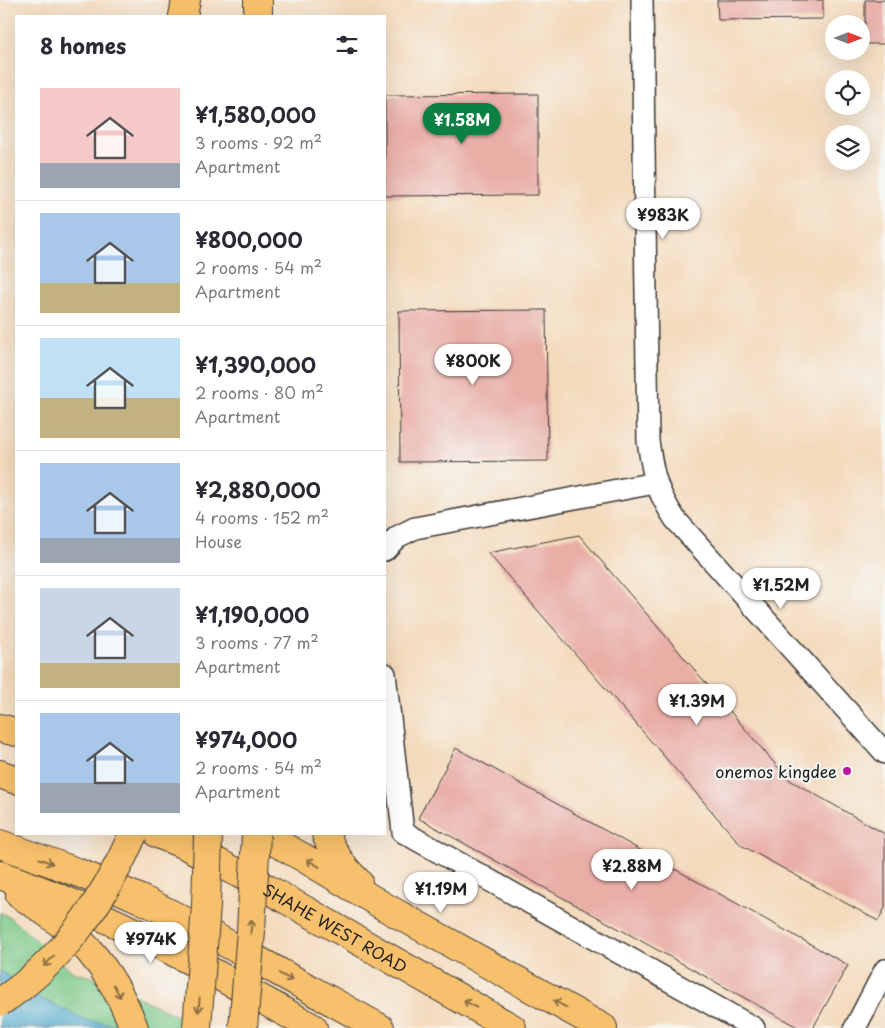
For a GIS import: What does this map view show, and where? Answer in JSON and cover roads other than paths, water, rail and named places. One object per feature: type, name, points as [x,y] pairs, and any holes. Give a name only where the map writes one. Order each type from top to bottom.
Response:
[{"type":"main road","points":[[183,15],[186,0]]},
{"type":"main road","points":[[202,0],[203,15]]},
{"type":"main road","points":[[258,0],[258,15]]},
{"type":"main road","points":[[0,728],[15,732]]},
{"type":"main road","points":[[0,774],[15,780]]},
{"type":"main road","points":[[0,1002],[27,982],[79,928],[109,884],[133,835]]},
{"type":"main road","name":"SHAHE WEST ROAD","points":[[160,835],[185,845],[266,888],[512,1028]]},
{"type":"main road","points":[[197,1028],[205,915],[208,835]]},
{"type":"main road","points":[[243,1028],[256,835]]},
{"type":"main road","points":[[263,835],[384,906],[602,1028]]},
{"type":"main road","points":[[326,835],[338,859],[348,873],[384,906]]},
{"type":"main road","points":[[0,844],[94,879],[148,903],[211,935],[380,1028]]},
{"type":"main road","points":[[0,875],[51,894],[138,933],[313,1028]]},
{"type":"main road","points":[[0,882],[47,911],[81,940],[116,989],[134,1028]]},
{"type":"street","points":[[642,0],[648,441],[655,483],[675,519],[885,753]]},
{"type":"street","points":[[386,549],[397,537],[415,528],[655,483]]},
{"type":"street","points":[[386,683],[403,832],[754,1028]]},
{"type":"street","points":[[854,1028],[885,970]]},
{"type":"water","points":[[0,971],[40,998],[87,1020],[141,1028],[0,1028]]},
{"type":"place","name":"onemos kingdee","points":[[847,771]]}]
